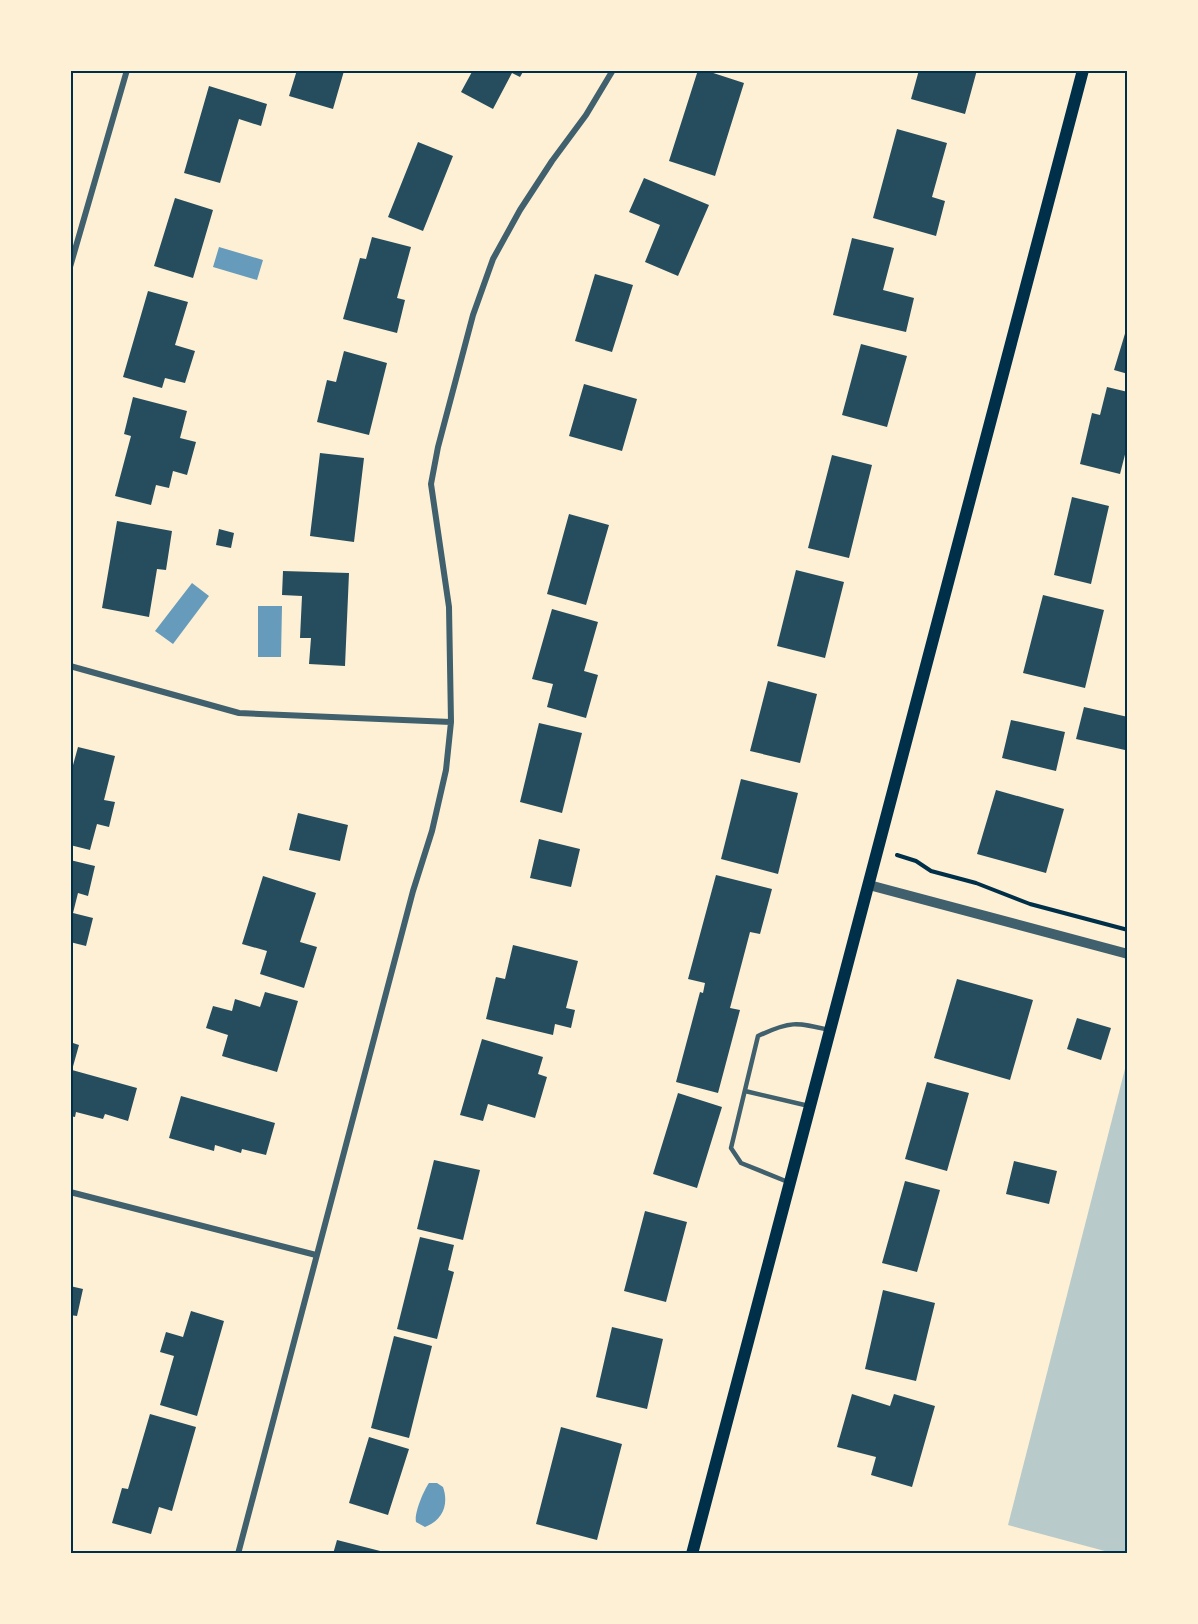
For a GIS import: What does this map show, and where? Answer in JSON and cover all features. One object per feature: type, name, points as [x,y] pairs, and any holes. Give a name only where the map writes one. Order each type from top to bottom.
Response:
[{"type":"main road","points":[[692,1554],[1083,70]]},
{"type":"street","points":[[70,267],[127,70]]},
{"type":"street","points":[[238,1554],[413,891],[432,831],[446,770],[451,722],[449,607],[430,484],[438,447],[473,315],[493,260],[520,210],[586,115],[613,70]]},
{"type":"street","points":[[70,666],[239,712],[451,722]]},
{"type":"street","points":[[869,885],[1128,954]]},
{"type":"street","points":[[70,1192],[316,1255]]},
{"type":"lane","points":[[791,1183],[741,1162],[731,1148],[758,1036],[780,1025],[798,1022],[831,1030]]},
{"type":"lane","points":[[745,1091],[811,1106]]},
{"type":"path","points":[[879,848],[916,861],[931,871],[976,883],[1030,904],[1128,930]]},
{"type":"shaded area","points":[[1127,1061],[1128,1553],[1116,1554],[1008,1525]]},
{"type":"water","points":[[219,247],[263,260],[257,280],[213,267]]},
{"type":"water","points":[[192,583],[209,596],[173,644],[155,631]]},
{"type":"water","points":[[258,606],[282,606],[281,657],[258,657]]},
{"type":"water","points":[[429,1483],[437,1483],[443,1487],[445,1505],[440,1516],[425,1527],[416,1522],[416,1513]]},
{"type":"building","points":[[297,70],[344,71],[333,109],[289,96]]},
{"type":"building","points":[[473,70],[524,70],[520,77],[512,73],[493,109],[461,92]]},
{"type":"building","points":[[698,70],[744,83],[715,176],[669,161]]},
{"type":"building","points":[[919,70],[977,70],[965,114],[911,99]]},
{"type":"building","points":[[209,86],[267,104],[261,126],[239,119],[220,183],[184,173]]},
{"type":"building","points":[[897,129],[947,143],[932,197],[945,201],[936,236],[873,218]]},
{"type":"building","points":[[418,142],[453,156],[423,231],[388,217]]},
{"type":"building","points":[[644,178],[709,205],[678,276],[645,262],[660,225],[629,212]]},
{"type":"building","points":[[175,198],[213,210],[193,278],[154,266]]},
{"type":"building","points":[[372,237],[411,247],[397,298],[405,300],[397,333],[343,319],[360,258],[366,259]]},
{"type":"building","points":[[852,238],[894,248],[883,290],[914,298],[906,332],[833,315]]},
{"type":"building","points":[[595,274],[633,285],[612,352],[575,341]]},
{"type":"building","points":[[148,291],[188,302],[175,345],[195,351],[185,383],[165,378],[162,388],[123,377]]},
{"type":"building","points":[[1128,327],[1128,374],[1114,370]]},
{"type":"building","points":[[861,344],[907,356],[887,427],[842,415]]},
{"type":"building","points":[[344,351],[387,363],[369,435],[317,422],[327,380],[336,382]]},
{"type":"building","points":[[584,384],[637,399],[622,451],[569,436]]},
{"type":"building","points":[[1107,387],[1128,392],[1128,443],[1120,474],[1080,464],[1092,413],[1100,415]]},
{"type":"building","points":[[133,397],[187,411],[180,438],[196,442],[187,475],[173,471],[169,488],[156,485],[151,505],[115,496],[131,436],[124,434]]},
{"type":"building","points":[[320,453],[364,458],[354,542],[310,536]]},
{"type":"building","points":[[832,455],[872,465],[849,558],[808,548]]},
{"type":"building","points":[[1072,497],[1109,506],[1091,584],[1054,575]]},
{"type":"building","points":[[569,514],[609,525],[586,605],[547,594]]},
{"type":"building","points":[[117,521],[172,531],[166,570],[157,569],[149,617],[102,608]]},
{"type":"building","points":[[219,529],[234,533],[231,548],[216,545]]},
{"type":"building","points":[[796,570],[844,582],[825,658],[777,646]]},
{"type":"building","points":[[283,571],[349,573],[345,666],[309,664],[311,638],[300,638],[302,596],[282,595]]},
{"type":"building","points":[[1043,595],[1104,610],[1085,688],[1023,673]]},
{"type":"building","points":[[552,609],[598,622],[584,671],[598,675],[586,718],[547,707],[553,684],[532,679]]},
{"type":"building","points":[[768,681],[817,694],[800,763],[750,751]]},
{"type":"building","points":[[1084,707],[1128,717],[1128,740],[1125,750],[1076,739]]},
{"type":"building","points":[[1011,720],[1065,732],[1056,771],[1002,758]]},
{"type":"building","points":[[539,723],[582,733],[562,813],[520,802]]},
{"type":"building","points":[[78,747],[115,756],[104,800],[115,802],[109,827],[97,824],[90,850],[70,845],[70,776]]},
{"type":"building","points":[[741,779],[798,793],[778,874],[721,859]]},
{"type":"building","points":[[996,790],[1064,809],[1046,873],[977,854]]},
{"type":"building","points":[[298,813],[348,825],[340,861],[289,850]]},
{"type":"building","points":[[539,839],[580,849],[571,887],[530,878]]},
{"type":"building","points":[[70,860],[95,866],[88,896],[78,893],[73,913],[93,918],[86,946],[70,942]]},
{"type":"building","points":[[716,875],[772,889],[760,934],[750,932],[730,1008],[740,1010],[718,1093],[676,1082],[700,992],[703,993],[705,983],[688,979]]},
{"type":"building","points":[[263,876],[316,893],[300,942],[317,947],[304,988],[260,974],[267,951],[242,944]]},
{"type":"building","points":[[513,945],[578,961],[566,1008],[575,1010],[571,1028],[555,1024],[553,1035],[486,1019],[496,977],[505,979]]},
{"type":"building","points":[[957,979],[1033,1000],[1010,1080],[934,1058]]},
{"type":"building","points":[[265,992],[298,1001],[277,1072],[222,1056],[228,1035],[206,1028],[213,1006],[232,1011],[235,999],[260,1007]]},
{"type":"building","points":[[1077,1018],[1111,1028],[1101,1060],[1067,1049]]},
{"type":"building","points":[[482,1039],[543,1057],[538,1074],[547,1077],[535,1118],[488,1104],[483,1121],[460,1115]]},
{"type":"building","points":[[70,1042],[79,1045],[72,1070],[137,1088],[128,1121],[105,1114],[103,1119],[76,1112],[75,1117],[70,1116]]},
{"type":"building","points":[[927,1082],[969,1093],[947,1171],[905,1159]]},
{"type":"building","points":[[678,1093],[722,1107],[697,1188],[653,1174]]},
{"type":"building","points":[[181,1096],[275,1123],[266,1155],[242,1149],[241,1153],[215,1145],[214,1151],[169,1138]]},
{"type":"building","points":[[434,1160],[480,1170],[463,1240],[417,1229]]},
{"type":"building","points":[[1014,1161],[1057,1171],[1049,1204],[1006,1194]]},
{"type":"building","points":[[905,1181],[940,1190],[917,1272],[882,1263]]},
{"type":"building","points":[[645,1211],[687,1222],[666,1302],[624,1291]]},
{"type":"building","points":[[420,1237],[454,1245],[448,1270],[454,1272],[437,1339],[397,1329]]},
{"type":"building","points":[[70,1286],[83,1289],[77,1316],[70,1315]]},
{"type":"building","points":[[883,1290],[935,1303],[916,1381],[865,1369]]},
{"type":"building","points":[[191,1311],[224,1321],[197,1416],[160,1405],[174,1356],[160,1352],[166,1332],[183,1337]]},
{"type":"building","points":[[612,1327],[663,1339],[647,1409],[596,1397]]},
{"type":"building","points":[[394,1336],[432,1346],[409,1438],[371,1428]]},
{"type":"building","points":[[852,1394],[890,1406],[894,1394],[935,1406],[912,1487],[871,1475],[876,1457],[837,1447]]},
{"type":"building","points":[[150,1414],[196,1427],[172,1511],[159,1507],[151,1534],[112,1523],[122,1488],[128,1489]]},
{"type":"building","points":[[561,1427],[622,1444],[597,1540],[536,1524]]},
{"type":"building","points":[[369,1437],[409,1449],[388,1515],[349,1503]]},
{"type":"building","points":[[337,1540],[388,1553],[388,1554],[333,1554]]}]
